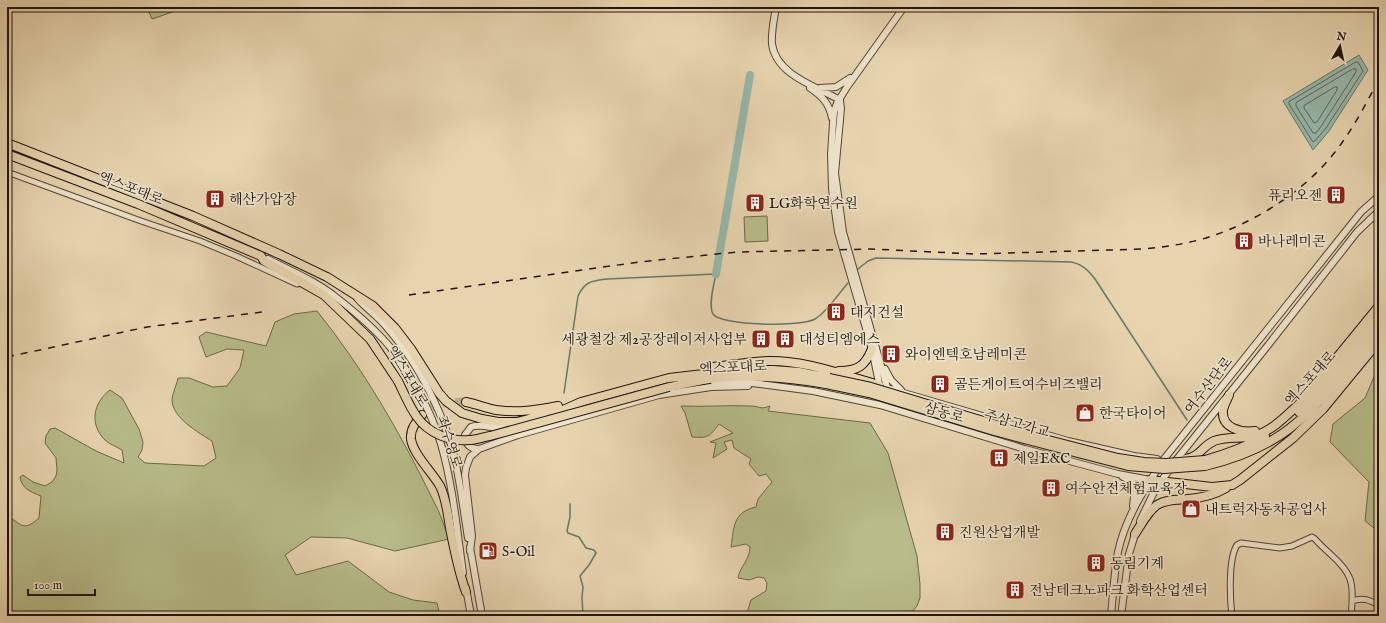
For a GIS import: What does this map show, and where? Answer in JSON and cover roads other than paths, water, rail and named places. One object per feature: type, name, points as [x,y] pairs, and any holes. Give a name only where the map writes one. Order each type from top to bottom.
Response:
[{"type":"highway","name":"엑스포대로","points":[[7,143],[219,226],[321,274],[373,306],[395,328],[411,349],[439,393],[462,413],[482,419],[498,422],[517,422],[563,410],[581,402],[669,378],[745,370],[799,372],[828,377]]},
{"type":"highway","name":"엑스포대로","points":[[7,154],[138,204],[261,256],[266,266],[324,295],[370,339],[398,381],[416,416],[422,423],[439,435],[451,439],[470,440],[490,436],[669,387],[715,378],[761,377],[796,379],[828,377]]},
{"type":"highway","points":[[1177,459],[1185,459],[1196,456],[1217,440],[1254,436],[1267,430],[1275,424],[1299,404],[1379,306]]},
{"type":"highway","name":"엑스포대로","points":[[1205,463],[1252,444],[1287,422],[1316,395],[1352,349],[1379,318]]},
{"type":"highway","name":"엑스포대로","points":[[1205,463],[1227,461],[1254,450],[1288,429],[1323,397],[1379,328]]},
{"type":"highway","points":[[1135,534],[1152,509],[1158,504],[1171,500],[1187,500],[1221,491],[1247,475],[1270,457],[1293,438],[1323,409],[1379,342]]},
{"type":"highway","points":[[828,377],[856,368],[866,361],[874,349]]},
{"type":"highway","points":[[828,377],[883,387]]},
{"type":"highway","name":"주삼고가교","points":[[828,377],[871,387],[1033,436],[1118,458],[1144,462],[1205,463]]},
{"type":"highway","points":[[1229,395],[1223,409],[1223,415],[1225,422],[1231,428],[1250,432],[1275,424]]},
{"type":"highway","points":[[466,402],[498,410],[522,412],[541,410],[581,402]]},
{"type":"highway","points":[[422,415],[412,429],[412,444],[418,456],[430,471],[442,491],[457,565],[466,592]]},
{"type":"highway","points":[[1150,480],[1212,487],[1232,485]]},
{"type":"street","points":[[776,7],[772,33],[773,48],[782,66],[790,73],[840,100]]},
{"type":"street","points":[[904,7],[856,73],[836,107],[833,123],[830,168],[836,218],[847,265],[874,349],[891,380],[906,393]]},
{"type":"street","points":[[817,87],[836,87],[856,73]]},
{"type":"street","points":[[802,80],[826,101],[830,108],[833,123]]},
{"type":"street","points":[[840,100],[836,188],[843,232],[883,387],[892,409]]},
{"type":"street","points":[[7,172],[266,266],[297,284]]},
{"type":"street","name":"여수산단로","points":[[1111,616],[1118,552],[1132,512],[1150,480],[1164,459],[1361,212],[1379,196]]},
{"type":"street","name":"여수산단로","points":[[1121,616],[1129,554],[1135,534],[1148,504],[1161,481],[1357,232],[1379,211]]},
{"type":"street","name":"좌수영로","points":[[261,256],[304,277],[336,297],[379,335],[390,347],[408,374],[431,416],[440,443],[450,484],[471,616]]},
{"type":"street","name":"좌수영로","points":[[352,294],[379,319],[406,352],[422,377],[438,412],[448,438],[456,466],[482,616]]},
{"type":"street","points":[[696,382],[736,381],[777,386]]},
{"type":"street","points":[[470,551],[472,536],[465,483],[465,471],[470,457],[479,449],[518,435],[659,395],[711,387],[777,386]]},
{"type":"street","name":"삼동로","points":[[777,386],[813,391],[883,406],[1026,449],[1118,474],[1150,480]]},
{"type":"street","points":[[883,387],[883,406]]},
{"type":"street","name":"삼동로","points":[[883,387],[1068,441],[1134,456],[1177,459]]},
{"type":"street","points":[[479,449],[471,447],[466,442],[465,435],[471,427],[479,425],[505,428],[510,427],[517,422]]},
{"type":"street","points":[[1118,474],[1130,480],[1135,487],[1132,512]]},
{"type":"street","points":[[1232,616],[1231,590],[1233,561],[1236,547],[1241,543],[1280,548],[1292,546],[1308,538],[1314,538],[1346,572],[1351,582],[1351,616]]},
{"type":"street","points":[[1352,601],[1363,599],[1379,606]]},
{"type":"water","points":[[1359,55],[1368,70],[1329,131],[1313,150],[1283,101]]},
{"type":"waterway","points":[[716,274],[750,75]]},
{"type":"waterway","points":[[858,269],[868,261],[876,258],[1071,262],[1078,264],[1087,270],[1095,279],[1187,420]]},
{"type":"waterway","points":[[564,393],[578,296],[583,287],[597,280],[716,274],[711,300],[713,314],[719,318],[730,321],[762,324],[807,322],[815,319],[828,307],[848,283]]},
{"type":"waterway","points":[[570,504],[568,533],[579,537],[586,548],[594,550],[596,553],[580,576],[583,587],[583,616]]},
{"type":"tunnel","points":[[422,415],[437,405],[454,402],[466,402]]},
{"type":"railway","points":[[409,295],[639,262],[737,252],[871,249],[975,254],[1143,249],[1190,242],[1224,232],[1260,215],[1293,193],[1309,180],[1323,167],[1342,143],[1359,116],[1379,79]]},
{"type":"railway","points":[[7,357],[147,327],[262,312]]},
{"type":"place","name":"퓨리오젠","points":[[1336,195]]},
{"type":"place","name":"해산가압장","points":[[215,199]]},
{"type":"place","name":"LG화학연수원","points":[[755,203]]},
{"type":"place","name":"바나레미콘","points":[[1244,241]]},
{"type":"place","name":"대지건설","points":[[836,312]]},
{"type":"place","name":"세광철강 제2공장레이저사업부","points":[[761,339]]},
{"type":"place","name":"대성티엠에스","points":[[785,339]]},
{"type":"place","name":"와이엔텍호남레미콘","points":[[891,354]]},
{"type":"place","name":"골든게이트여수비즈밸리","points":[[940,384]]},
{"type":"place","name":"한국타이어","points":[[1085,413]]},
{"type":"place","name":"제일E&C","points":[[999,458]]},
{"type":"place","name":"여수안전체험교육장","points":[[1051,488]]},
{"type":"place","name":"내트럭자동차공업사","points":[[1191,509]]},
{"type":"place","name":"진원산업개발","points":[[945,532]]},
{"type":"place","name":"S-Oil","points":[[488,551]]},
{"type":"place","name":"동림기계","points":[[1096,563]]},
{"type":"place","name":"전남테크노파크 화학산업센터","points":[[1015,590]]}]
